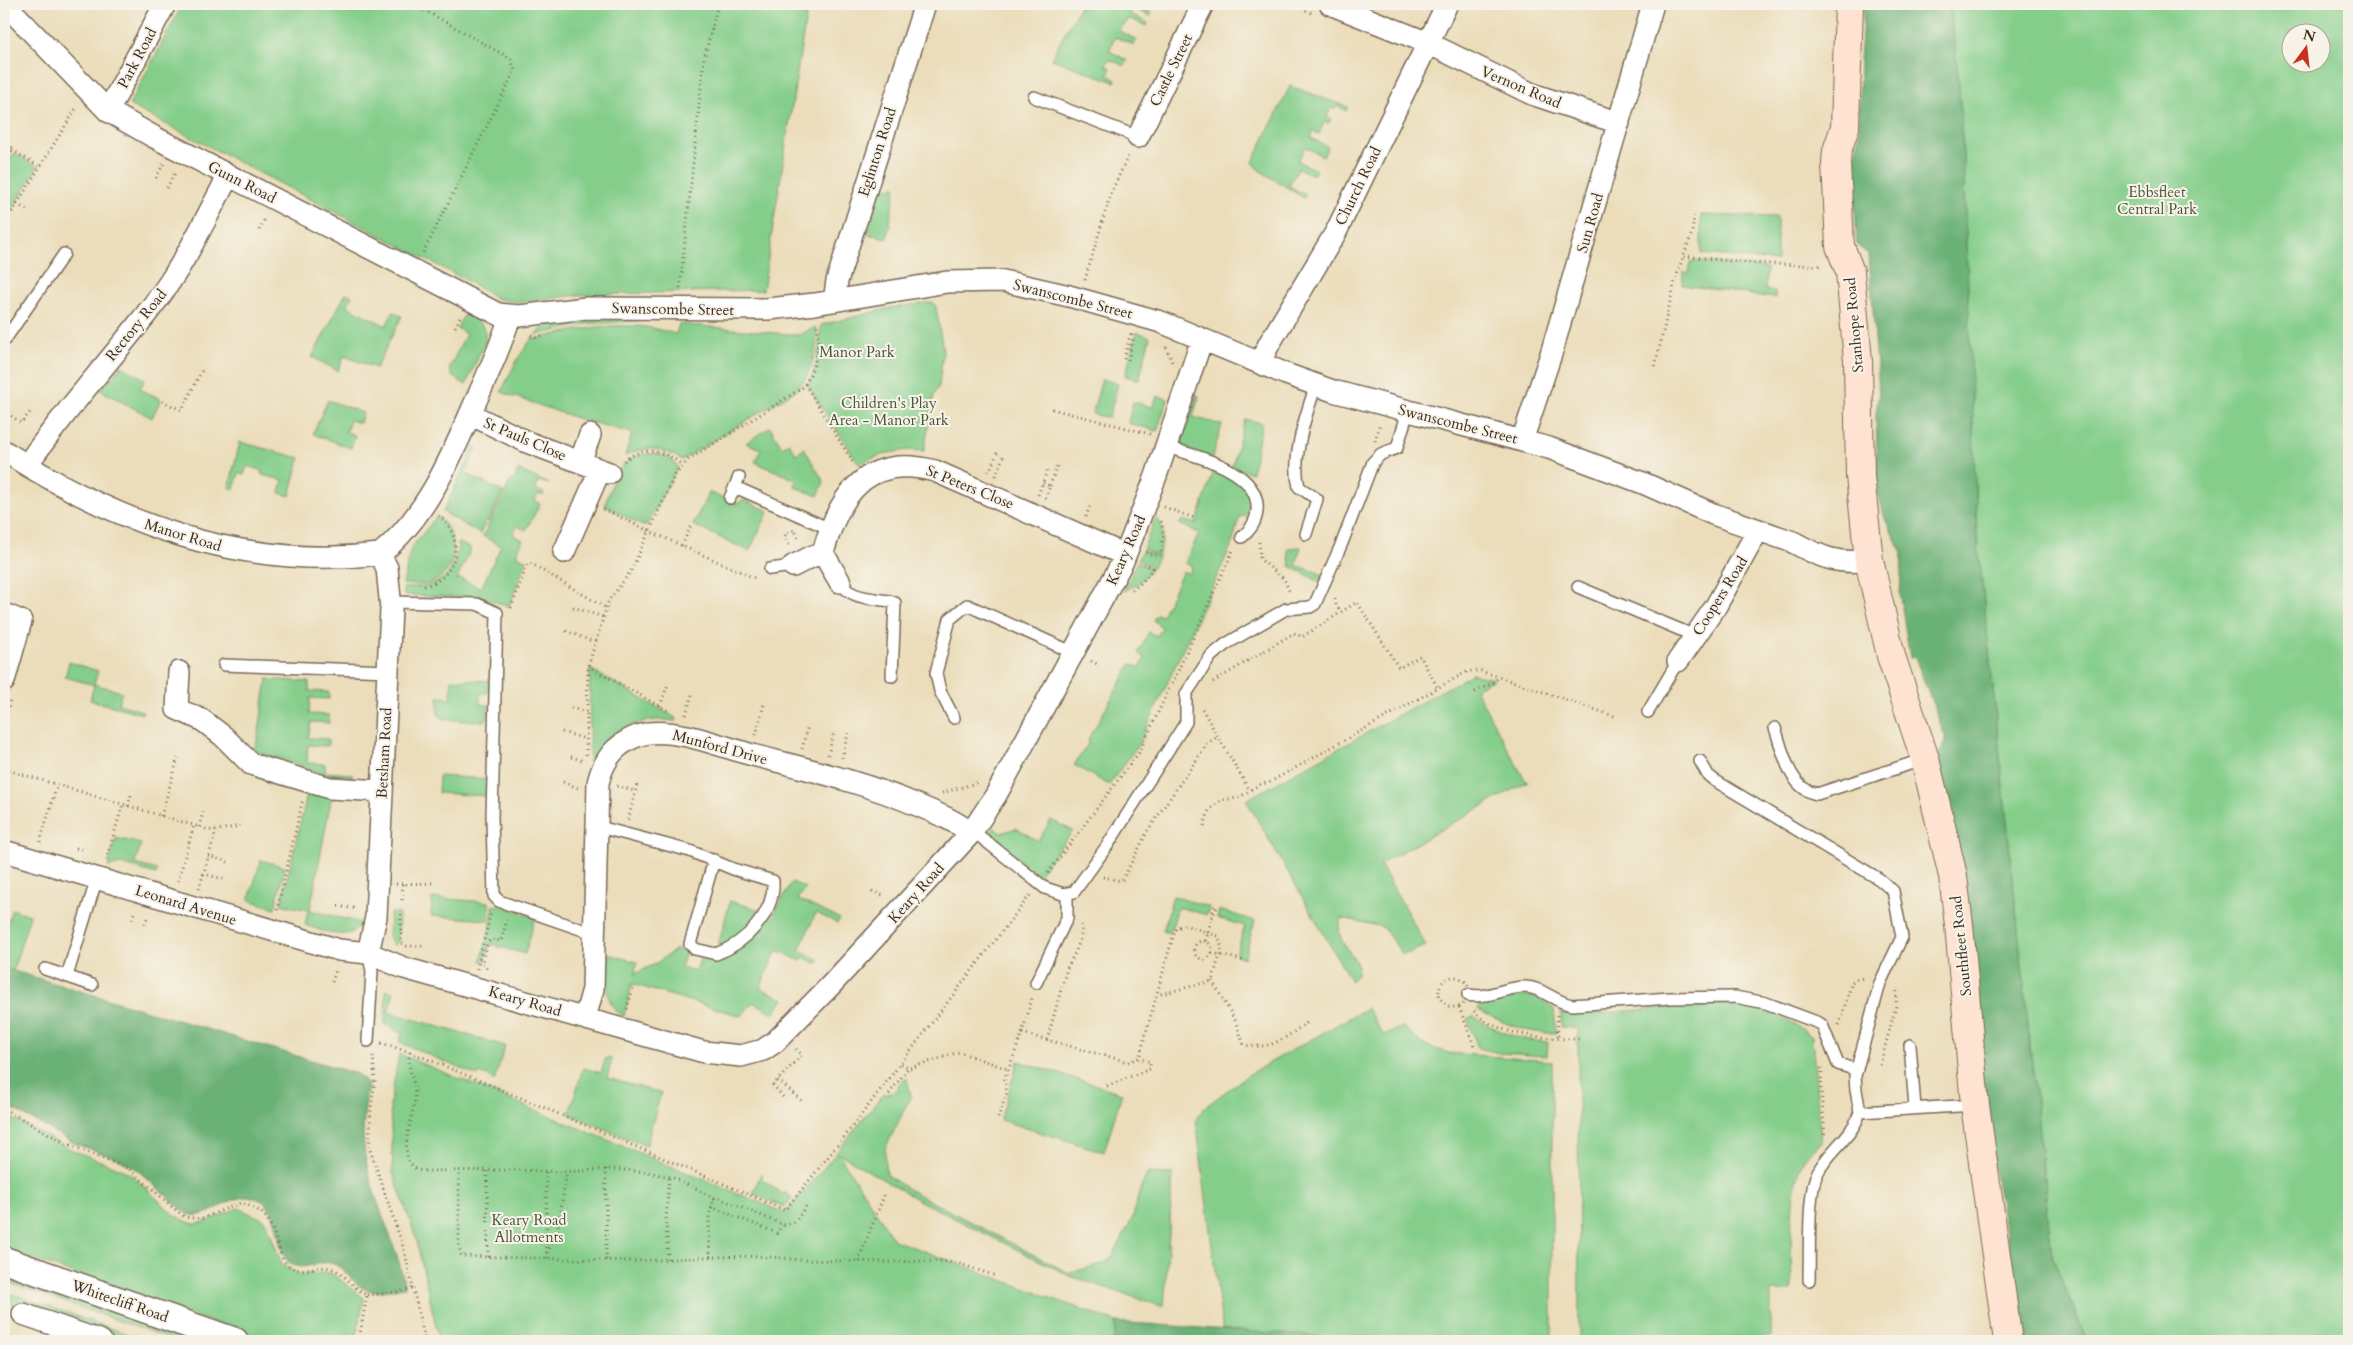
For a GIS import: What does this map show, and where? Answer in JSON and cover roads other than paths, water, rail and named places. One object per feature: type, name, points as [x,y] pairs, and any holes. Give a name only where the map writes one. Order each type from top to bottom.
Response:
[{"type":"main road","name":"Stanhope Road","points":[[1849,4],[1845,127],[1836,160],[1840,246],[1851,275],[1858,361],[1860,476],[1869,560]]},
{"type":"main road","name":"Southfleet Road","points":[[1869,560],[1891,656],[1925,759],[1954,884],[1960,925],[1975,1105],[2008,1341]]},
{"type":"street","name":"Gunn Road","points":[[5,4],[108,111],[482,308],[510,316]]},
{"type":"street","name":"Park Road","points":[[108,111],[165,4]]},
{"type":"street","name":"Eglinton Road","points":[[834,301],[837,281],[925,4]]},
{"type":"street","name":"Castle Street","points":[[1136,136],[1203,4]]},
{"type":"street","name":"Church Road","points":[[1260,363],[1269,344],[1336,232],[1447,4]]},
{"type":"street","name":"Sun Road","points":[[1522,441],[1552,354],[1653,4]]},
{"type":"street","name":"Vernon Road","points":[[1323,9],[1428,42],[1532,94],[1618,123]]},
{"type":"street","name":"Rectory Road","points":[[27,465],[92,380],[157,300],[191,246],[229,175]]},
{"type":"street","name":"Swanscombe Street","points":[[510,316],[586,308],[758,310],[834,301],[947,282],[1003,281],[1070,296],[1161,322],[1316,385],[1406,418],[1549,448],[1643,483],[1702,510],[1793,542],[1804,550],[1835,560],[1852,562],[1869,560]]},
{"type":"street","points":[[380,554],[400,536],[421,508],[444,469],[499,348],[510,316]]},
{"type":"street","name":"Keary Road","points":[[368,953],[393,964],[709,1054],[741,1056],[763,1050],[775,1042],[831,985],[972,832],[996,795],[1125,555],[1167,443],[1202,338]]},
{"type":"street","name":"St Pauls Close","points":[[470,414],[516,438],[580,462],[609,469],[564,552]]},
{"type":"street","name":"St Pauls Close","points":[[580,462],[590,435]]},
{"type":"street","name":"Manor Road","points":[[4,450],[27,465],[120,514],[158,529],[218,547],[248,552],[300,556],[349,557],[380,554]]},
{"type":"street","name":"St Peters Close","points":[[823,554],[830,529],[841,504],[860,482],[881,470],[909,465],[935,471],[1125,555]]},
{"type":"street","name":"Coopers Road","points":[[1678,660],[1716,606],[1758,530]]},
{"type":"street","name":"Betsham Road","points":[[368,953],[376,917],[389,671],[396,602],[387,568],[380,554]]},
{"type":"street","points":[[792,559],[823,554],[840,582]]},
{"type":"street","points":[[4,614],[21,621],[4,680]]},
{"type":"street","points":[[179,672],[177,709],[202,720],[224,736],[251,764],[330,788],[382,791]]},
{"type":"street","name":"Munford Drive","points":[[585,1018],[592,992],[596,930],[598,783],[607,758],[619,746],[630,739],[663,732],[883,791],[946,817],[972,832]]},
{"type":"street","name":"Leonard Avenue","points":[[4,851],[100,874],[339,950],[368,953]]},
{"type":"street","name":"Whitecliff Road","points":[[4,1260],[236,1341]]},
{"type":"street","points":[[23,1314],[101,1341]]},
{"type":"lane","points":[[1034,97],[1136,136]]},
{"type":"lane","points":[[4,341],[64,254]]},
{"type":"lane","points":[[1306,534],[1317,499],[1299,487],[1296,467],[1306,419],[1316,385]]},
{"type":"lane","points":[[972,832],[1039,884],[1053,892],[1067,894],[1074,892],[1082,883],[1186,722],[1186,694],[1211,656],[1226,644],[1286,609],[1310,607],[1316,604],[1373,462],[1380,454],[1397,448],[1406,418]]},
{"type":"lane","points":[[1167,443],[1212,462],[1247,482],[1254,491],[1257,504],[1256,518],[1246,534]]},
{"type":"lane","points":[[730,498],[737,482],[830,529]]},
{"type":"lane","points":[[770,569],[792,559]]},
{"type":"lane","points":[[840,582],[845,589],[856,595],[890,600],[895,604],[892,676]]},
{"type":"lane","points":[[1578,587],[1695,636]]},
{"type":"lane","points":[[396,602],[479,605],[497,614],[492,817],[493,891],[498,900],[511,905],[583,930],[596,930]]},
{"type":"lane","points":[[954,718],[940,691],[936,673],[950,619],[967,605],[1074,653]]},
{"type":"lane","points":[[1648,712],[1678,660]]},
{"type":"lane","points":[[224,665],[389,671]]},
{"type":"lane","points":[[1775,728],[1794,777],[1800,788],[1807,792],[1817,794],[1925,759]]},
{"type":"lane","points":[[1700,761],[1708,775],[1714,780],[1880,879],[1893,891],[1902,937],[1880,985],[1857,1070],[1855,1087],[1860,1112],[1856,1126],[1824,1163],[1816,1176],[1812,1207],[1809,1280]]},
{"type":"lane","points":[[596,828],[614,830],[714,860],[733,869],[772,881],[774,893],[758,923],[740,941],[716,954],[695,949],[690,945],[714,860]]},
{"type":"lane","points":[[67,976],[100,874]]},
{"type":"lane","points":[[1036,983],[1067,918],[1067,894]]},
{"type":"lane","points":[[368,953],[372,970],[368,1041]]},
{"type":"lane","points":[[45,969],[92,985]]},
{"type":"lane","points":[[1467,998],[1484,996],[1523,986],[1534,988],[1556,1001],[1572,1005],[1678,998],[1745,998],[1817,1021],[1822,1025],[1838,1064],[1857,1070]]},
{"type":"lane","points":[[1910,1045],[1914,1108]]},
{"type":"lane","points":[[1860,1112],[1975,1105]]},
{"type":"park label","name":"Ebbsfleet Central Park","points":[[2157,200]]},
{"type":"park label","name":"Manor Park","points":[[857,352]]},
{"type":"park label","name":"Children's Play Area - Manor Park","points":[[889,412]]},
{"type":"park label","name":"Keary Road Allotments","points":[[529,1228]]}]
